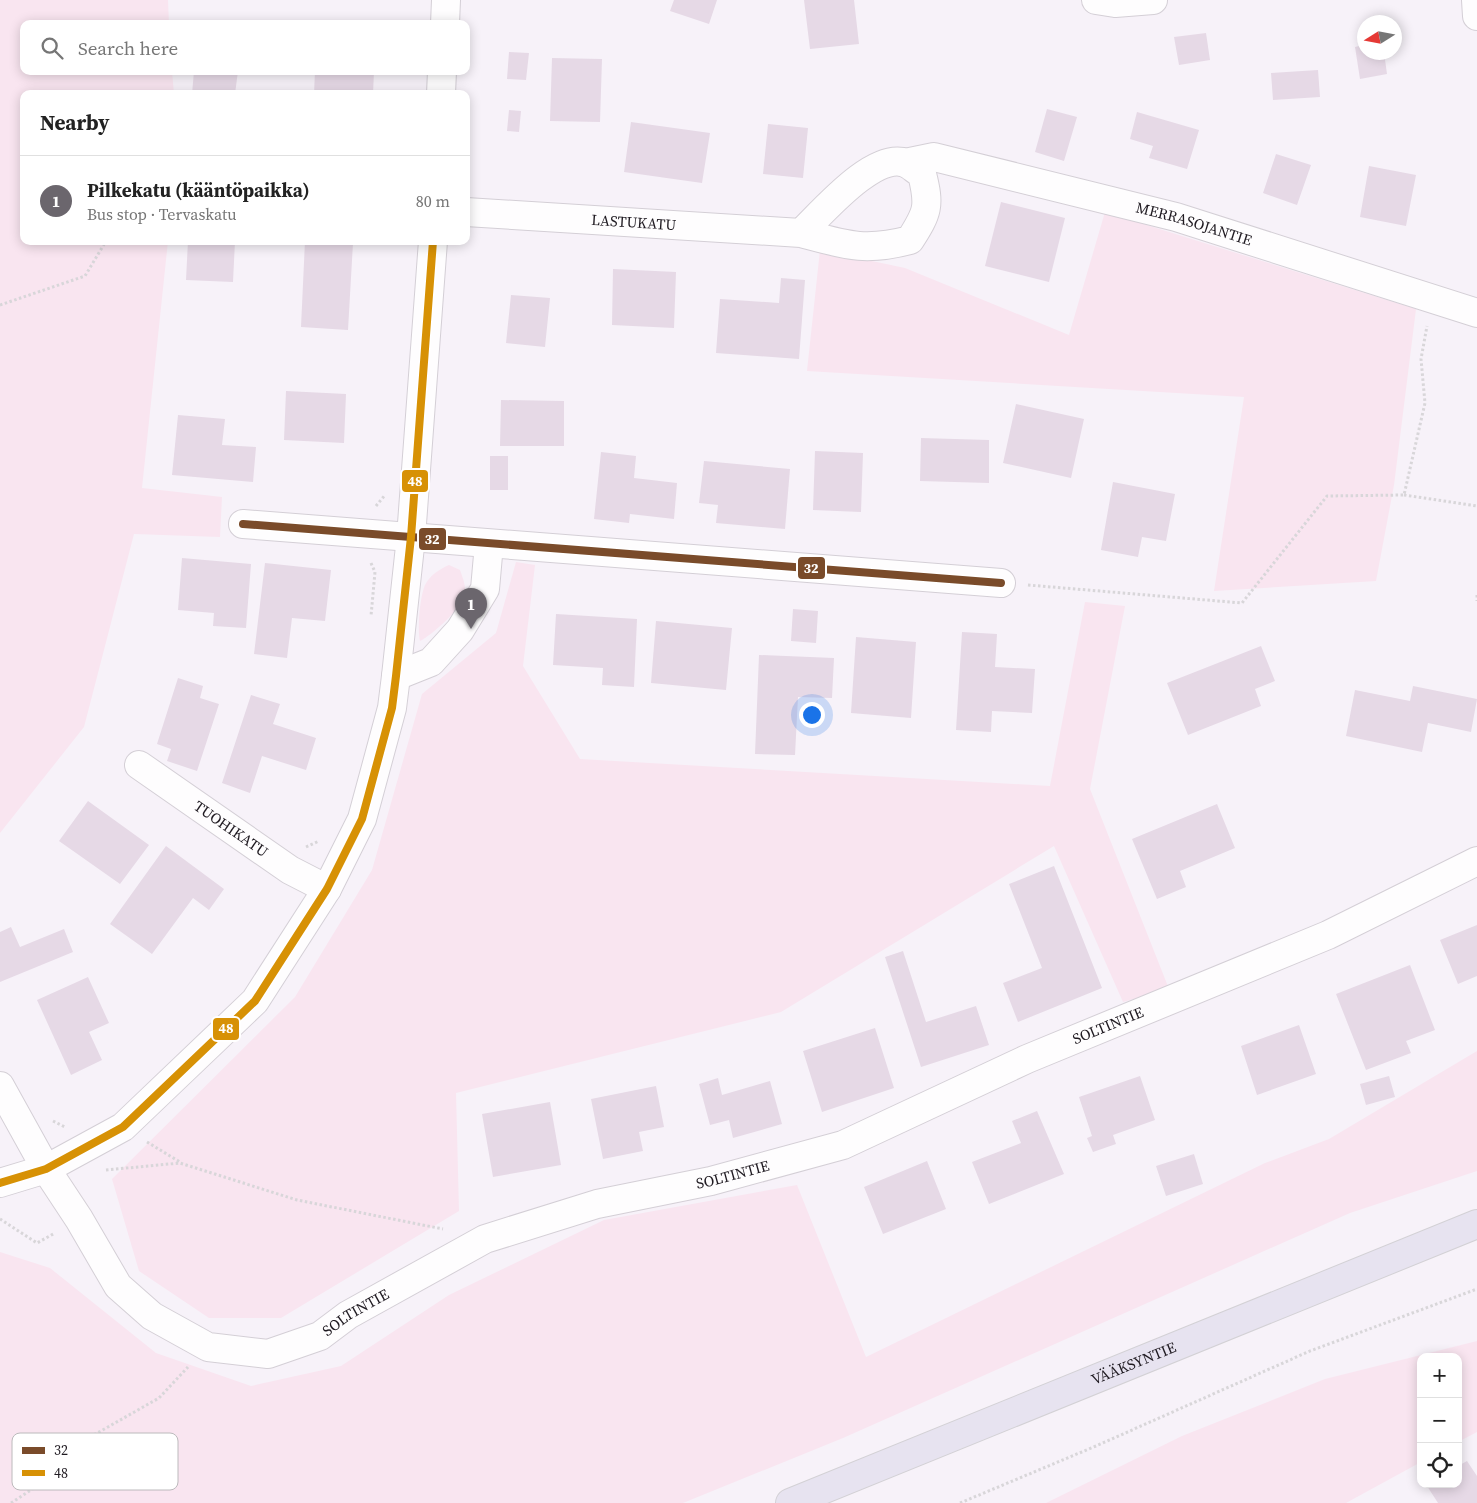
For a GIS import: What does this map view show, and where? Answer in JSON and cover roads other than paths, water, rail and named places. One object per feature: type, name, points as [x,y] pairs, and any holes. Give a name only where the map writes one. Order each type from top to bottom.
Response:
[{"type":"highway","name":"VÄÄKSYNTIE","points":[[790,1503],[1477,1224]]},
{"type":"street","points":[[445,20],[446,0]]},
{"type":"street","points":[[1096,0],[1115,2],[1154,0]]},
{"type":"street","points":[[1476,0],[1477,16]]},
{"type":"street","points":[[441,90],[442,75]]},
{"type":"street","name":"MERRASOJANTIE","points":[[905,163],[934,157],[1176,217],[1477,313]]},
{"type":"street","points":[[801,233],[864,173],[887,164],[905,163]]},
{"type":"street","name":"LASTUKATU","points":[[470,212],[801,233],[854,247],[886,246],[910,240],[925,216],[927,194],[922,174],[905,163]]},
{"type":"street","points":[[0,1183],[46,1168],[123,1127],[255,1001],[327,890],[362,819],[392,708],[396,676],[411,537],[433,245]]},
{"type":"street","points":[[243,524],[1001,583]]},
{"type":"street","points":[[396,676],[431,662],[460,630],[485,589],[489,544]]},
{"type":"street","name":"TUOHIKATU","points":[[139,765],[290,870],[327,890]]},
{"type":"street","name":"SOLTINTIE","points":[[0,1086],[46,1168],[80,1219],[118,1286],[152,1316],[208,1346],[268,1354],[320,1336],[348,1315],[485,1239],[597,1204],[711,1180],[843,1145],[1027,1059],[1328,935],[1477,861]]},
{"type":"place","name":"Pilkekatu (kääntöpaikka)","points":[[471,629]]}]
